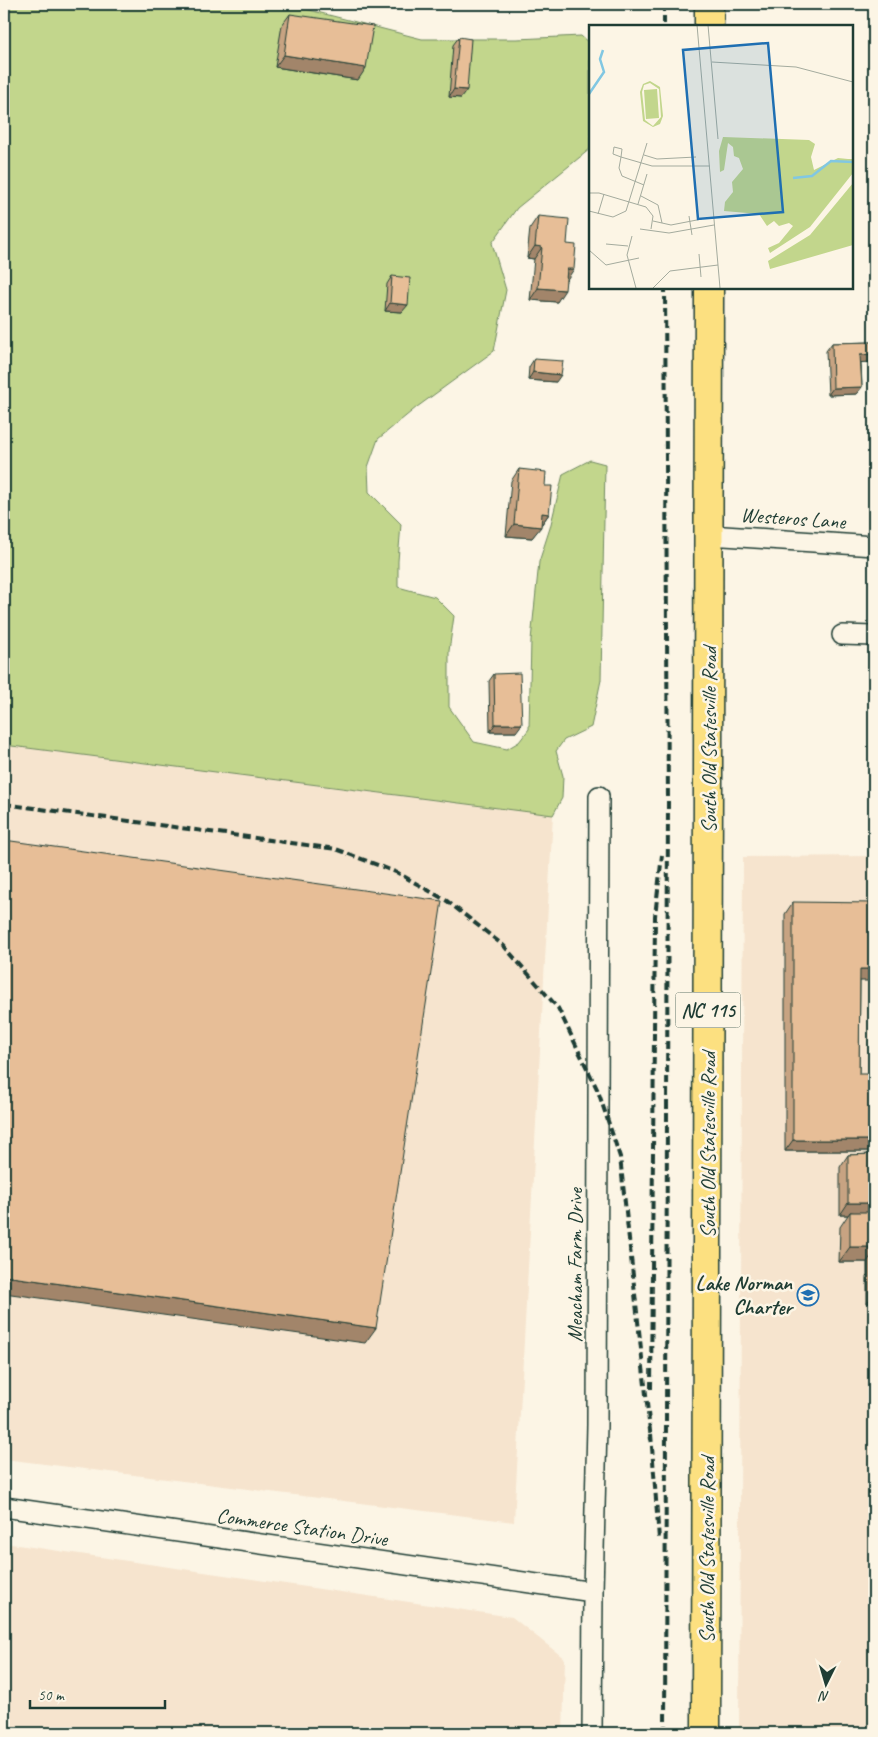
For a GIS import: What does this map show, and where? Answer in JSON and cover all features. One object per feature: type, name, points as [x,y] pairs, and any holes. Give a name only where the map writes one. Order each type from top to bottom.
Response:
[{"type":"main road","points":[[709,4],[709,25]]},
{"type":"main road","name":"South Old Statesville Road","points":[[706,1733],[709,289]]},
{"type":"street","name":"Westeros Lane","points":[[709,535],[874,546]]},
{"type":"street","points":[[842,635],[874,636]]},
{"type":"street","name":"Meacham Farm Drive","points":[[592,1733],[597,1425],[599,796]]},
{"type":"street","name":"Commerce Station Drive","points":[[4,1507],[593,1592]]},
{"type":"shaded area","points":[[4,745],[553,815],[514,1522],[4,1459]]},
{"type":"shaded area","name":"Lake Norman Charter","points":[[874,856],[874,1733],[739,1733],[743,857]]},
{"type":"shaded area","points":[[4,1543],[512,1617],[565,1659],[563,1733],[4,1733]]},
{"type":"green space","points":[[4,4],[286,4],[422,39],[517,39],[581,36],[589,43],[589,150],[517,208],[492,243],[506,290],[494,351],[417,407],[378,439],[368,467],[369,492],[401,524],[398,587],[435,597],[454,616],[449,651],[449,707],[474,742],[507,749],[519,742],[529,729],[531,640],[539,562],[550,528],[563,474],[590,460],[605,464],[601,680],[591,727],[564,740],[556,751],[563,776],[562,798],[553,815],[4,745]]},
{"type":"building","points":[[290,14],[373,26],[366,68],[284,55]]},
{"type":"building","points":[[459,37],[471,39],[467,90],[454,89]]},
{"type":"building","points":[[538,216],[569,219],[567,244],[576,245],[574,269],[567,269],[565,290],[538,288],[542,247],[535,246]]},
{"type":"building","points":[[392,276],[410,278],[408,305],[390,303]]},
{"type":"building","points":[[874,342],[874,354],[860,355],[862,387],[833,388],[832,343]]},
{"type":"building","points":[[534,359],[563,361],[561,375],[533,372]]},
{"type":"building","points":[[519,469],[546,472],[545,486],[552,486],[549,514],[542,513],[541,527],[514,524]]},
{"type":"building","points":[[520,673],[522,724],[495,724],[494,674]]},
{"type":"building","points":[[4,840],[442,901],[376,1328],[4,1276]]},
{"type":"building","points":[[793,902],[874,903],[874,969],[860,969],[859,1074],[874,1074],[874,1140],[793,1140]]},
{"type":"building","points":[[874,1154],[874,1203],[848,1203],[848,1155]]},
{"type":"building","points":[[850,1212],[874,1212],[874,1247],[850,1247]]},
{"type":"railway","points":[[664,4],[664,25]]},
{"type":"railway","points":[[665,289],[668,803],[665,1733]]},
{"type":"railway","points":[[4,804],[336,849],[398,873],[447,901],[504,946],[558,1008],[598,1091],[620,1157],[651,1440]]},
{"type":"railway","points":[[651,1389],[655,916],[662,855]]},
{"type":"railway","points":[[651,1434],[659,1539]]},
{"type":"place","name":"Lake Norman Charter","points":[[808,1295]]}]
